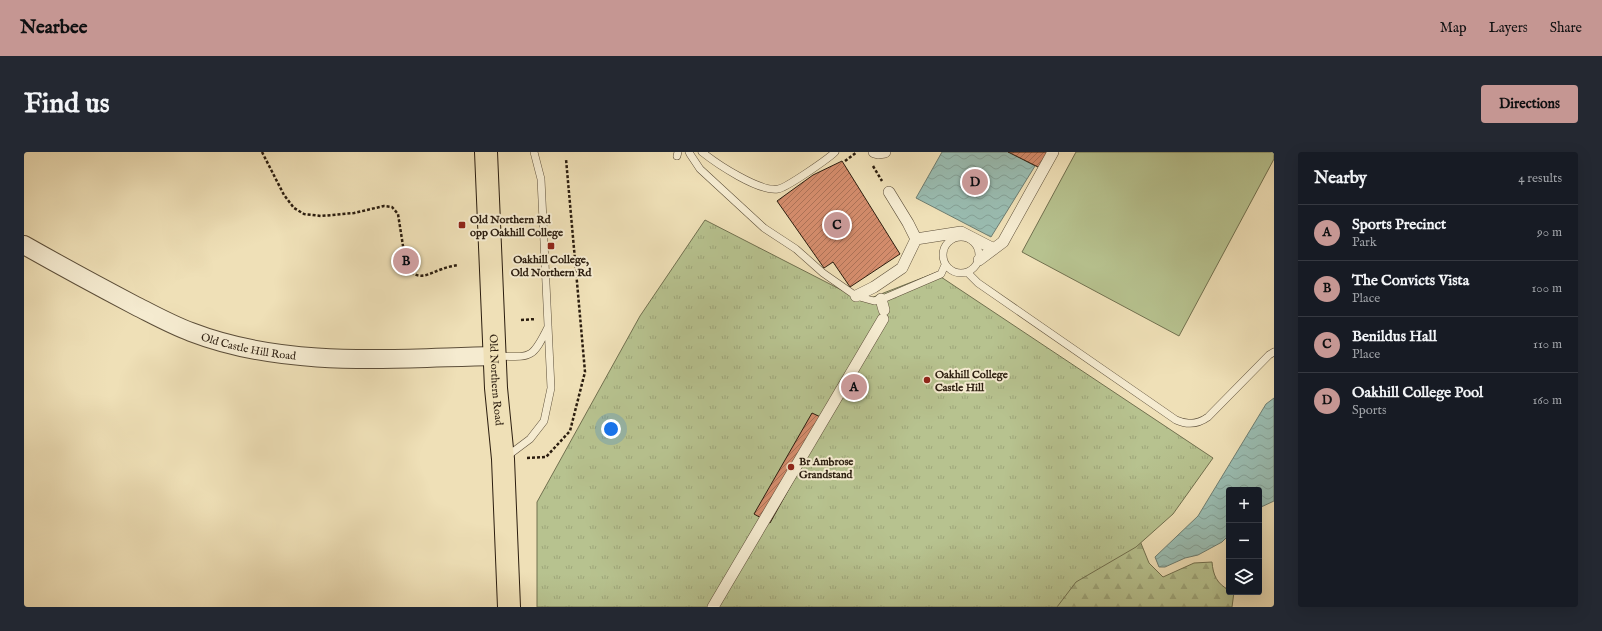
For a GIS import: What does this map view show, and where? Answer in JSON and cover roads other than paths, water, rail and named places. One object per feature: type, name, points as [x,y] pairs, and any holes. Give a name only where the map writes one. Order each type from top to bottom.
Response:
[{"type":"main road","name":"Old Northern Road","points":[[486,152],[494,356],[503,459],[509,607]]},
{"type":"street","points":[[874,152],[885,152]]},
{"type":"street","points":[[979,260],[1003,242],[1053,152]]},
{"type":"street","points":[[889,192],[916,239]]},
{"type":"street","points":[[916,239],[961,232],[994,249]]},
{"type":"street","points":[[856,296],[874,287],[902,268],[916,239]]},
{"type":"street","name":"Old Castle Hill Road","points":[[24,245],[97,286],[173,324],[191,332],[226,343],[265,352],[329,359],[494,356]]},
{"type":"street","points":[[713,607],[883,314],[881,299]]},
{"type":"lane","points":[[503,459],[530,439],[544,421],[551,388],[541,179],[534,152]]},
{"type":"lane","points":[[690,152],[700,169],[764,228],[796,249],[823,273],[856,296],[874,301],[941,274],[945,264],[943,252],[945,247],[948,242],[959,237],[971,239],[978,248],[979,260],[972,269],[967,272],[956,272],[945,264]]},
{"type":"lane","points":[[702,152],[715,163],[759,186],[779,189],[827,160],[835,152]]},
{"type":"lane","points":[[967,272],[984,288],[1183,424],[1197,423],[1208,417],[1269,355],[1274,352]]},
{"type":"lane","points":[[494,356],[526,356],[534,352],[548,325]]},
{"type":"water","points":[[942,152],[1010,152],[1035,166],[991,237],[916,198]]},
{"type":"water","points":[[1274,398],[1274,501],[1262,507],[1262,487],[1226,487],[1226,538],[1222,542],[1198,555],[1185,558],[1165,567],[1159,567],[1155,557],[1198,516],[1266,404]]},
{"type":"place","name":"Oakhill College Pool","points":[[975,182]]},
{"type":"place","name":"Old Northern Rd opp Oakhill College","points":[[462,225]]},
{"type":"place","name":"Benildus Hall","points":[[837,225]]},
{"type":"place","name":"Oakhill College, Old Northern Rd","points":[[551,246]]},
{"type":"place","name":"The Convicts Vista","points":[[406,261]]},
{"type":"place","name":"Oakhill College Castle Hill","points":[[927,380]]},
{"type":"place","name":"Sports Precinct","points":[[854,387]]},
{"type":"place","name":"Br Ambrose Grandstand","points":[[791,467]]}]
